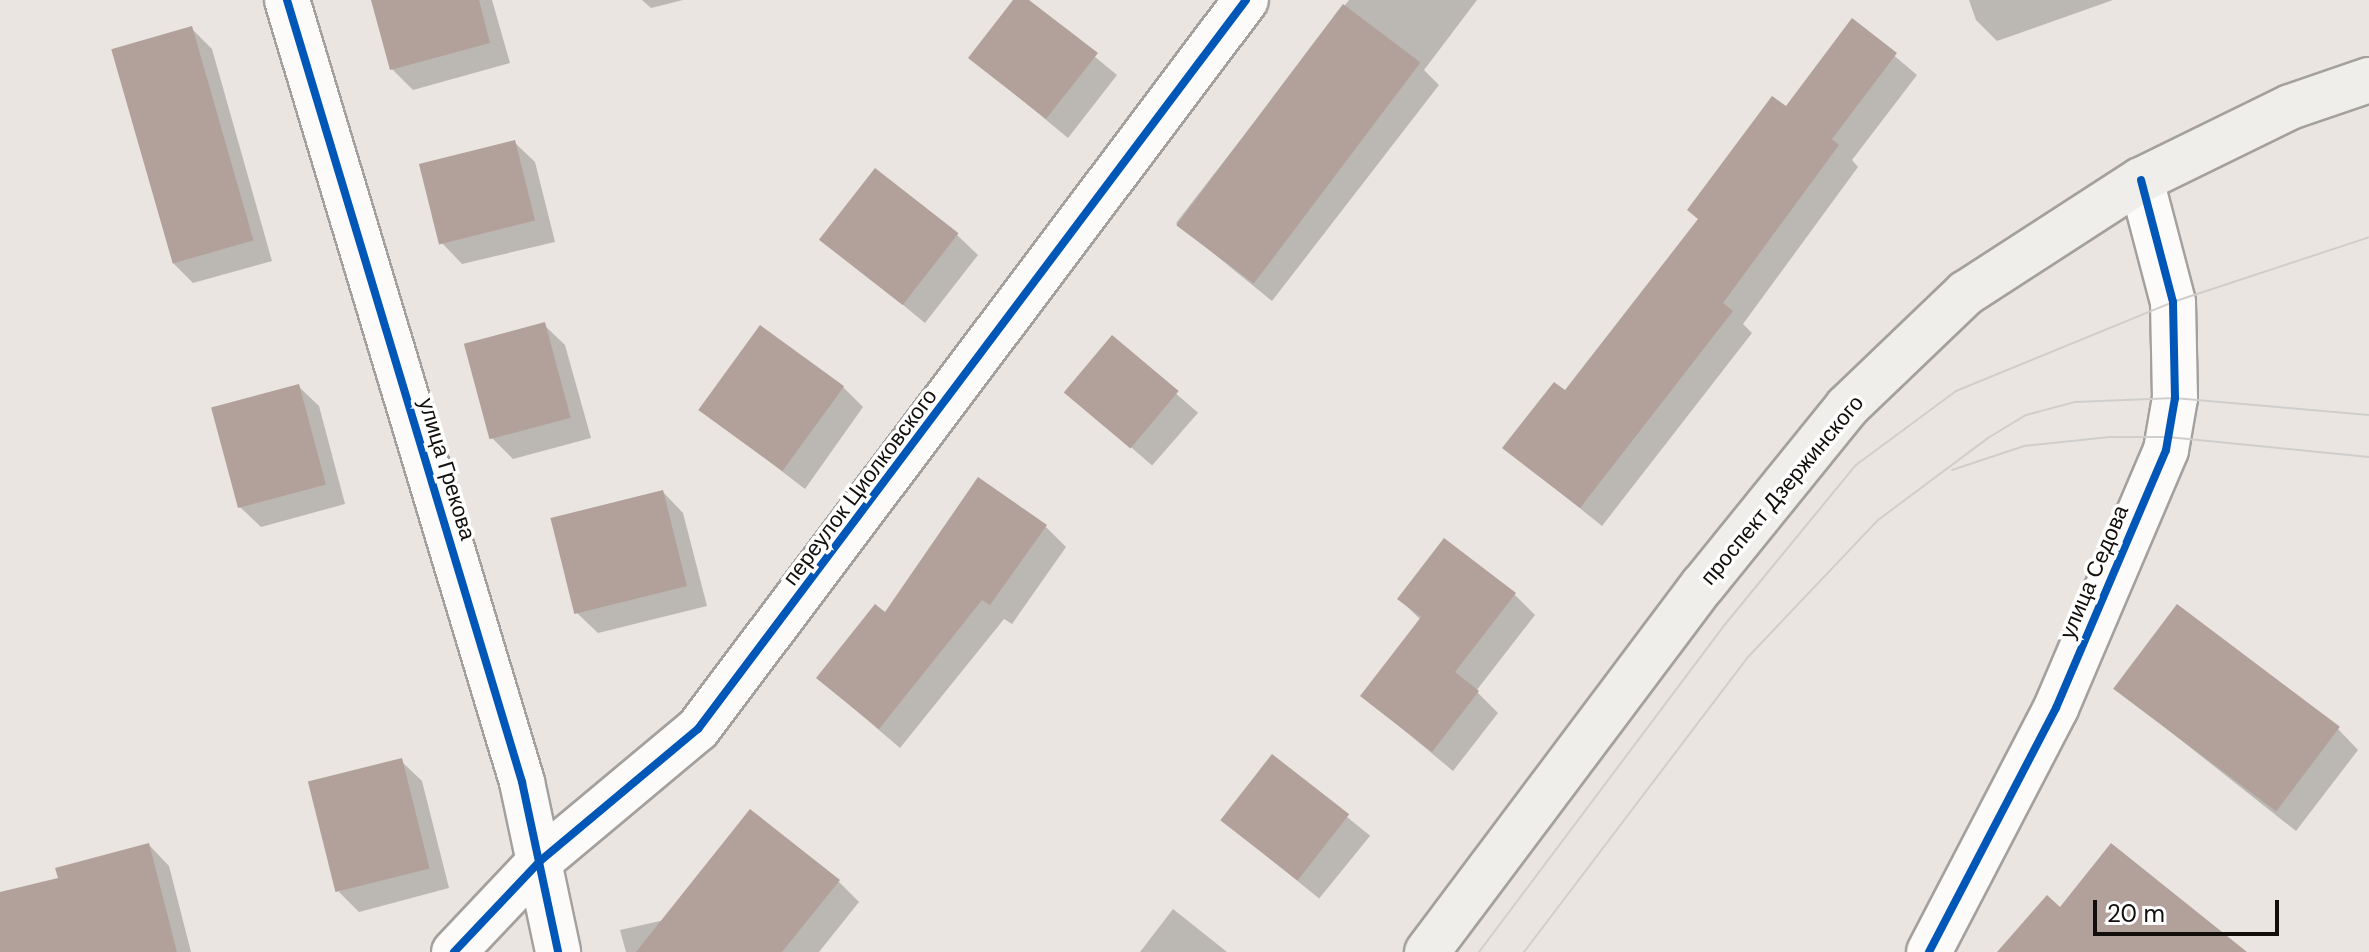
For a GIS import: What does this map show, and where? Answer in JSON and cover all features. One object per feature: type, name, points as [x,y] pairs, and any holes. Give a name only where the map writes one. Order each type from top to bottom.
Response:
[{"type":"main road","name":"проспект Дзержинского","points":[[1427,952],[1703,585],[1847,407],[1966,293],[2141,180],[2290,107],[2369,80]]},
{"type":"street","name":"улица Грекова","points":[[287,0],[522,782],[558,952]]},
{"type":"street","name":"переулок Циолковского","points":[[454,952],[540,861],[698,729],[1246,0]]},
{"type":"street","name":"улица Седова","points":[[1929,952],[2056,708],[2166,450],[2175,398],[2173,302],[2141,180]]},
{"type":"building","points":[[371,0],[479,0],[490,43],[390,70]]},
{"type":"building","points":[[1013,0],[1029,0],[1098,53],[1046,119],[968,58]]},
{"type":"building","points":[[1343,4],[1420,62],[1254,284],[1176,225]]},
{"type":"building","points":[[1852,18],[1897,53],[1832,139],[1839,145],[1723,303],[1733,311],[1580,508],[1502,448],[1554,382],[1565,390],[1698,219],[1687,210],[1772,96],[1786,106]]},
{"type":"building","points":[[192,26],[253,240],[173,264],[111,49]]},
{"type":"building","points":[[515,140],[535,221],[439,244],[419,164]]},
{"type":"building","points":[[875,168],[959,233],[903,305],[819,240]]},
{"type":"building","points":[[545,322],[571,418],[489,439],[464,344]]},
{"type":"building","points":[[760,325],[844,386],[782,471],[698,410]]},
{"type":"building","points":[[1112,335],[1179,391],[1130,448],[1064,392]]},
{"type":"building","points":[[299,384],[326,484],[238,508],[211,408]]},
{"type":"building","points":[[978,477],[1047,525],[990,605],[982,600],[879,729],[816,678],[875,604],[885,612]]},
{"type":"building","points":[[663,490],[687,586],[574,614],[550,518]]},
{"type":"building","points":[[1444,538],[1516,593],[1455,672],[1479,691],[1432,752],[1360,696],[1421,617],[1397,599]]},
{"type":"building","points":[[2177,604],[2340,727],[2276,811],[2113,689]]},
{"type":"building","points":[[1272,754],[1349,814],[1298,881],[1220,820]]},
{"type":"building","points":[[402,758],[430,869],[335,892],[308,781]]},
{"type":"building","points":[[750,809],[840,880],[782,952],[636,952]]},
{"type":"building","points":[[149,843],[177,952],[0,952],[0,892],[58,878],[55,868]]},
{"type":"building","points":[[2111,843],[2247,952],[1997,952],[2047,895],[2060,907]]},
{"type":"tram line","points":[[1479,952],[1722,628],[1856,465],[1956,391],[2173,302],[2369,237]]},
{"type":"tram line","points":[[1524,952],[1748,657],[1878,520],[1988,438],[2026,415],[2075,402],[2175,398],[2369,415]]},
{"type":"tram line","points":[[1952,470],[2024,446],[2110,437],[2168,437],[2369,457]]},
{"type":"cycle path","points":[[287,0],[522,782],[558,952]]},
{"type":"cycle path","points":[[454,952],[540,861],[698,729],[1246,0]]},
{"type":"cycle path","points":[[1929,952],[2056,708],[2166,450],[2175,398],[2173,302],[2141,180]]}]
